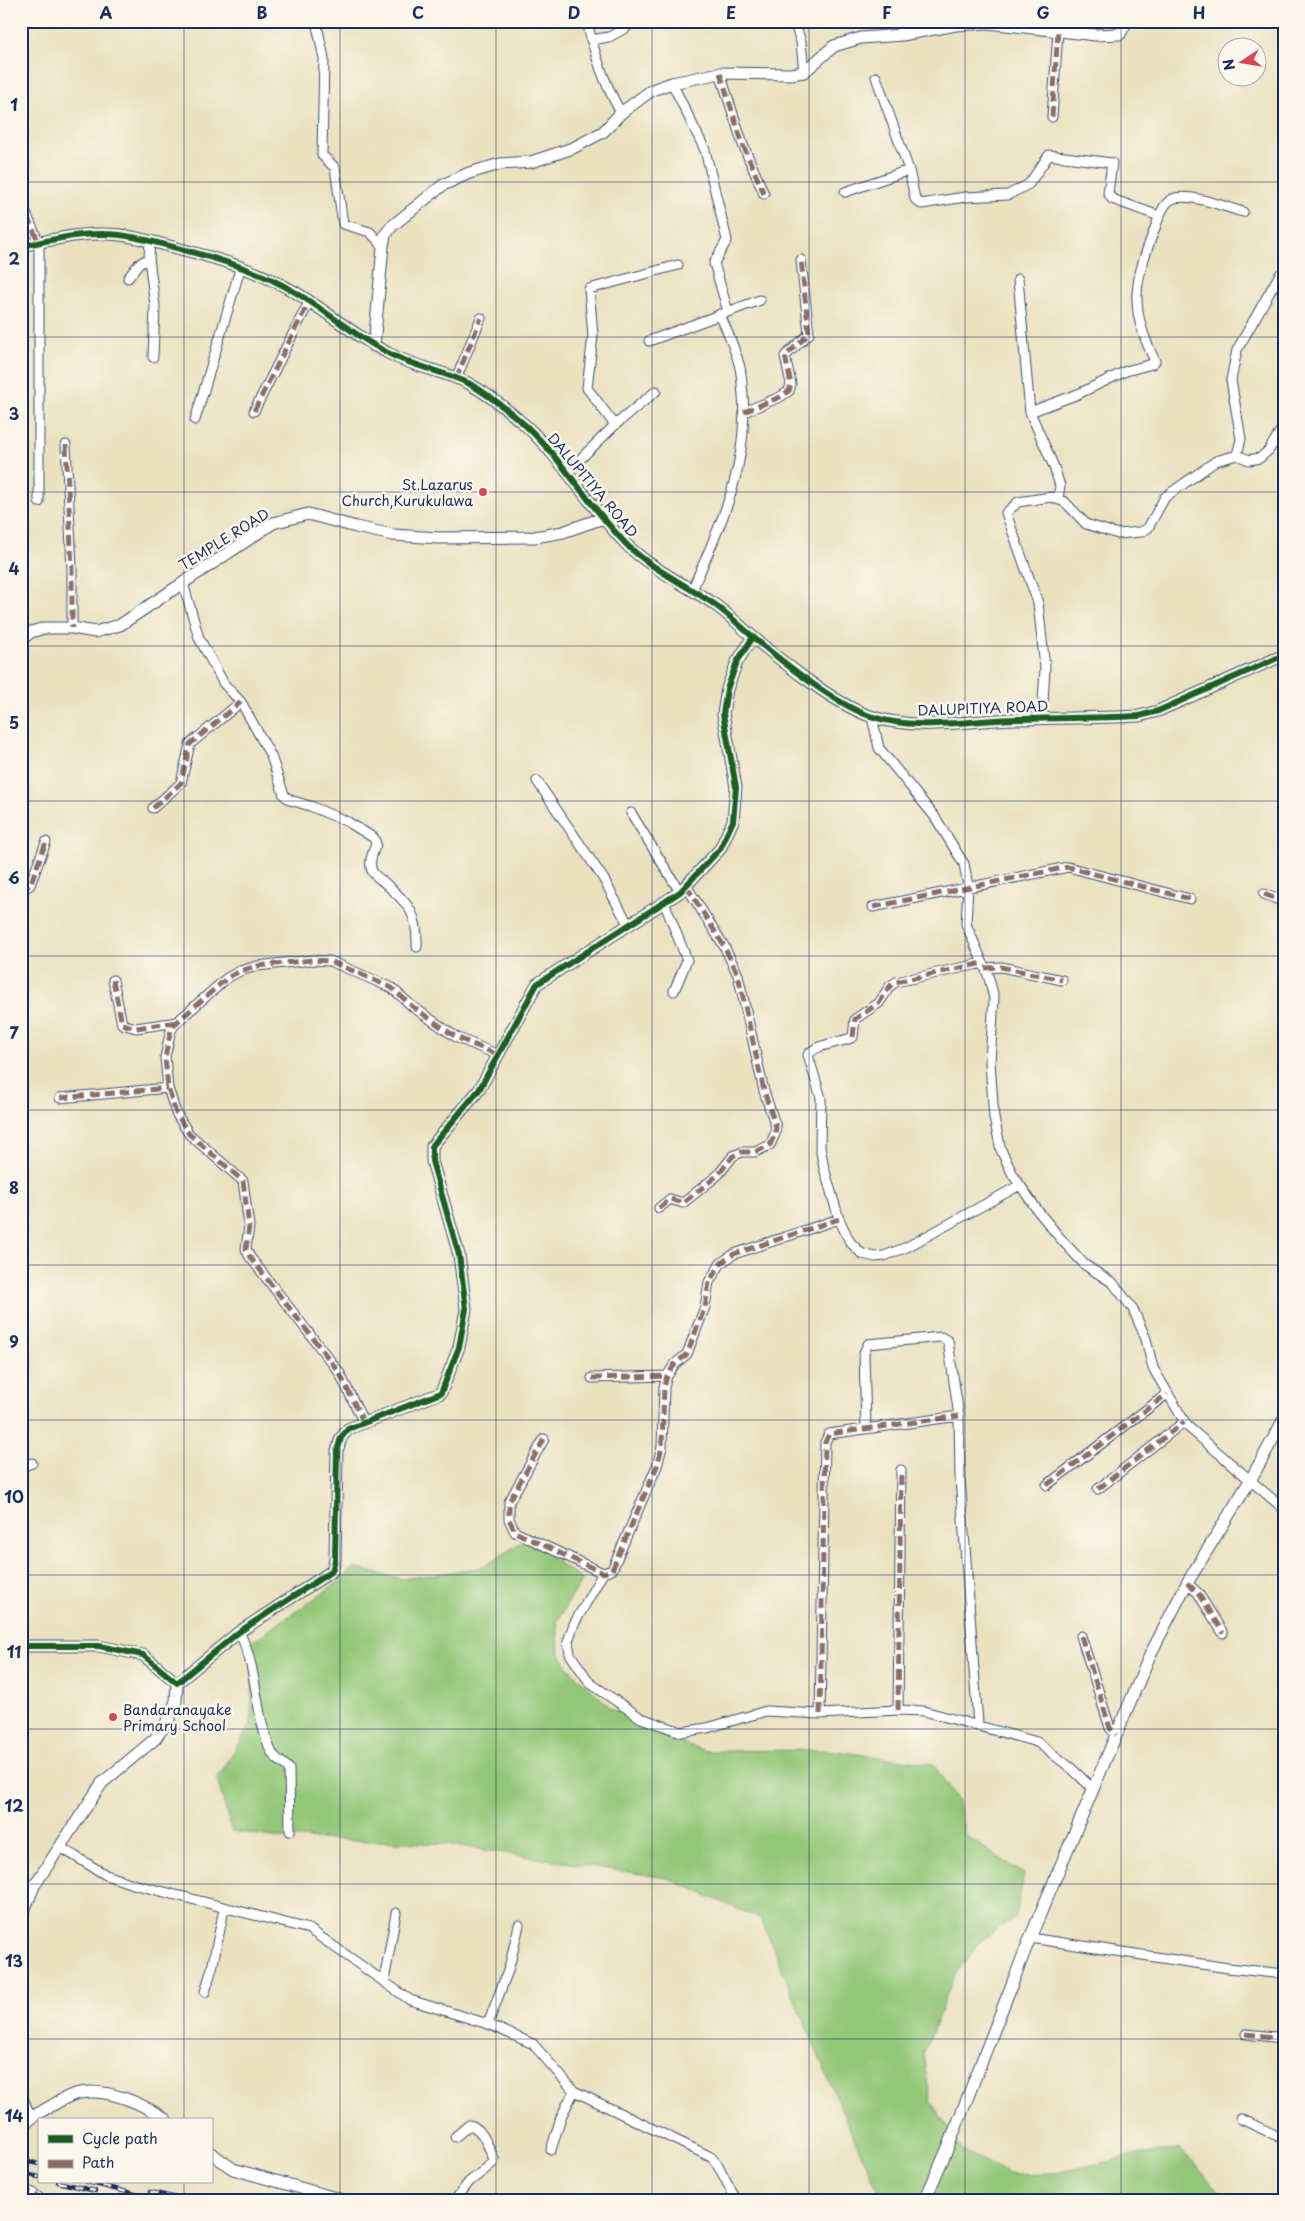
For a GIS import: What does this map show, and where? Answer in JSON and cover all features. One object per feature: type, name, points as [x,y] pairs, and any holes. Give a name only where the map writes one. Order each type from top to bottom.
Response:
[{"type":"street","points":[[316,21],[324,58],[322,154],[335,168],[343,224],[370,232],[383,246]]},
{"type":"street","points":[[587,21],[591,40],[612,98],[621,113]]},
{"type":"street","points":[[794,21],[801,42],[804,72]]},
{"type":"street","points":[[898,21],[902,35]]},
{"type":"street","points":[[374,346],[383,246],[385,235],[392,226],[443,185],[470,173],[500,164],[531,162],[574,148],[603,132],[621,113],[652,90],[672,83],[720,73],[791,74],[804,72],[834,46],[862,38],[902,35],[988,23],[1096,35],[1120,34],[1127,21]]},
{"type":"street","points":[[591,40],[609,37],[626,28]]},
{"type":"street","points":[[1052,117],[1058,31]]},
{"type":"street","points":[[720,73],[743,145],[764,194]]},
{"type":"street","points":[[876,78],[909,170],[915,199],[921,204],[965,197],[1008,195],[1029,184],[1049,155],[1112,163],[1108,194],[1112,199],[1159,216]]},
{"type":"street","points":[[672,83],[705,150],[727,240],[714,263],[724,313],[740,369],[744,412],[741,456],[736,483],[692,590]]},
{"type":"street","points":[[845,192],[909,170]]},
{"type":"street","points":[[1030,412],[1078,394],[1126,371],[1152,364],[1155,361],[1148,346],[1137,309],[1136,290],[1140,267],[1162,209],[1174,198],[1189,197],[1243,212]]},
{"type":"street","points":[[21,202],[39,243],[39,502]]},
{"type":"street","name":"DALUPITIYA ROAD","points":[[21,246],[63,236],[102,234],[129,236],[241,266],[284,287],[309,302],[374,346],[414,365],[468,384],[507,410],[526,426],[567,472],[603,518],[642,557],[716,605],[753,637],[815,684],[850,707],[872,716],[908,723],[927,724],[1042,718],[1139,716],[1158,711],[1284,655]]},
{"type":"street","points":[[150,241],[149,258],[156,306],[153,357]]},
{"type":"street","points":[[128,278],[139,264],[149,258]]},
{"type":"street","points":[[744,412],[789,391],[791,384],[785,356],[809,334],[801,260]]},
{"type":"street","points":[[615,425],[587,388],[593,335],[589,288],[678,265]]},
{"type":"street","points":[[195,420],[241,266]]},
{"type":"street","points":[[1237,455],[1241,439],[1231,380],[1237,350],[1280,274],[1284,274]]},
{"type":"street","points":[[1018,279],[1030,412],[1054,467],[1060,486],[1058,500]]},
{"type":"street","points":[[649,341],[760,300]]},
{"type":"street","points":[[254,411],[309,302]]},
{"type":"street","points":[[456,379],[481,318]]},
{"type":"street","points":[[567,472],[615,425],[656,391]]},
{"type":"street","points":[[1042,718],[1044,668],[1038,603],[1006,513],[1018,502],[1051,497],[1064,502],[1086,524],[1118,534],[1141,532],[1148,528],[1165,497],[1216,461],[1237,455],[1249,460],[1260,458],[1269,450],[1284,425]]},
{"type":"street","points":[[66,445],[72,568],[72,628]]},
{"type":"street","name":"TEMPLE ROAD","points":[[21,640],[30,632],[45,628],[72,628],[95,632],[120,625],[273,523],[308,514],[356,527],[393,534],[439,538],[535,537],[563,532],[603,518]]},
{"type":"street","points":[[183,583],[199,638],[224,684],[241,702],[271,756],[284,795],[290,800],[348,822],[374,838],[376,844],[370,861],[372,872],[401,898],[412,914],[418,928],[417,947]]},
{"type":"street","points":[[21,1918],[34,1886],[102,1782],[154,1739],[169,1719],[176,1701],[177,1683],[239,1632],[332,1571],[335,1560],[337,1451],[341,1438],[348,1429],[441,1393],[459,1347],[466,1309],[459,1255],[432,1161],[432,1146],[479,1090],[536,984],[684,889],[720,848],[733,821],[736,786],[723,714],[727,689],[737,662],[753,637]]},
{"type":"street","points":[[153,808],[181,783],[190,744],[241,702]]},
{"type":"street","points":[[872,716],[879,748],[935,817],[964,864],[968,886],[966,924],[984,966],[994,998],[990,1062],[994,1118],[1001,1150],[1020,1185],[1038,1211],[1072,1252],[1085,1265],[1113,1283],[1133,1309],[1146,1339],[1153,1368],[1184,1422],[1284,1509]]},
{"type":"street","points":[[537,780],[602,878],[628,924]]},
{"type":"street","points":[[631,813],[724,946],[738,976],[764,1091],[776,1127],[770,1145],[755,1152],[742,1152],[733,1156],[718,1175],[688,1199],[683,1202],[670,1198],[659,1208]]},
{"type":"street","points":[[21,891],[30,885],[46,842]]},
{"type":"street","points":[[872,906],[1068,867],[1190,899]]},
{"type":"street","points":[[1264,894],[1284,902]]},
{"type":"street","points":[[664,902],[687,960],[674,991]]},
{"type":"street","points":[[364,1423],[339,1372],[250,1257],[246,1249],[249,1226],[243,1181],[188,1134],[176,1113],[168,1088],[165,1057],[170,1030],[226,978],[240,970],[257,966],[312,960],[330,961],[392,988],[413,1007],[456,1037],[498,1055]]},
{"type":"street","points":[[1020,1185],[907,1247],[884,1256],[875,1257],[862,1254],[850,1242],[839,1220],[824,1168],[820,1147],[821,1098],[808,1055],[812,1050],[853,1037],[854,1019],[879,1003],[890,986],[896,982],[984,966],[1001,967],[1062,980]]},
{"type":"street","points":[[113,980],[122,1024],[136,1028],[177,1022]]},
{"type":"street","points":[[60,1098],[168,1088]]},
{"type":"street","points":[[839,1220],[734,1254],[721,1263],[709,1282],[705,1307],[687,1354],[675,1364],[667,1376],[664,1387],[662,1447],[657,1466],[612,1570],[603,1573],[574,1624],[568,1641],[570,1654],[590,1683],[641,1718],[681,1732],[707,1728],[766,1711],[820,1714],[898,1710],[924,1711],[978,1724],[1037,1742],[1071,1768],[1093,1789]]},
{"type":"street","points":[[866,1429],[864,1352],[868,1344],[941,1336],[948,1341],[959,1416],[960,1478],[978,1724]]},
{"type":"street","points":[[592,1378],[667,1376]]},
{"type":"street","points":[[1048,1485],[1167,1394]]},
{"type":"street","points":[[820,1714],[825,1442],[829,1434],[959,1416]]},
{"type":"street","points":[[925,2200],[949,2145],[1030,1938],[1150,1655],[1187,1583],[1251,1480],[1284,1419]]},
{"type":"street","points":[[1098,1489],[1184,1422]]},
{"type":"street","points":[[544,1439],[509,1502],[509,1519],[515,1532],[603,1573]]},
{"type":"street","points":[[21,1467],[32,1463]]},
{"type":"street","points":[[898,1710],[901,1470]]},
{"type":"street","points":[[1187,1583],[1198,1593],[1222,1633]]},
{"type":"street","points":[[239,1632],[246,1647],[262,1720],[272,1752],[289,1769],[290,1831]]},
{"type":"street","points":[[1081,1636],[1110,1728],[1116,1735]]},
{"type":"street","points":[[21,1646],[100,1646],[144,1655],[177,1683]]},
{"type":"street","points":[[60,1847],[106,1875],[224,1909],[309,1929],[410,2000],[488,2024],[533,2044],[574,2091],[711,2157],[718,2165],[736,2200]]},
{"type":"street","points":[[205,1992],[224,1909]]},
{"type":"street","points":[[384,1981],[396,1913]]},
{"type":"street","points":[[488,2024],[509,1968],[519,1925]]},
{"type":"street","points":[[1030,1938],[1284,1974]]},
{"type":"street","points":[[1246,2034],[1284,2038]]},
{"type":"street","points":[[551,2150],[561,2117],[574,2091]]},
{"type":"street","points":[[21,2130],[30,2118],[76,2094],[92,2092],[121,2097],[137,2103],[163,2118]]},
{"type":"street","points":[[21,2096],[30,2118]]},
{"type":"street","points":[[1241,2119],[1284,2139]]},
{"type":"street","points":[[455,2137],[469,2125],[473,2126],[481,2133],[494,2159],[493,2163],[469,2182],[455,2200]]},
{"type":"street","points":[[212,2154],[234,2169],[343,2200]]},
{"type":"street","points":[[21,2189],[33,2192],[42,2200]]},
{"type":"green space","points":[[526,1539],[582,1580],[557,1621],[559,1653],[572,1672],[611,1708],[661,1735],[705,1751],[827,1750],[933,1764],[957,1799],[965,1835],[1024,1874],[1016,1916],[980,1941],[954,1977],[923,2055],[931,2102],[962,2150],[1008,2174],[1056,2173],[1136,2155],[1180,2149],[1228,2200],[883,2200],[844,2116],[761,1919],[667,1878],[446,1844],[272,1837],[232,1831],[217,1779],[251,1724],[253,1659],[249,1644],[341,1580],[354,1568],[402,1579],[484,1567]]},
{"type":"railway","points":[[21,2160],[38,2164]]},
{"type":"railway","points":[[21,2173],[38,2177]]},
{"type":"railway","points":[[66,2184],[95,2191]]},
{"type":"railway","points":[[95,2184],[159,2200]]},
{"type":"railway","points":[[150,2192],[177,2198]]},
{"type":"marked path","points":[[1052,117],[1058,31]]},
{"type":"marked path","points":[[720,73],[743,145],[764,194]]},
{"type":"marked path","points":[[21,202],[39,243]]},
{"type":"marked path","points":[[744,412],[780,397],[789,391],[791,384],[785,356],[809,334],[801,260]]},
{"type":"marked path","points":[[254,411],[309,302]]},
{"type":"marked path","points":[[456,379],[481,318]]},
{"type":"marked path","points":[[66,445],[72,568],[72,628]]},
{"type":"marked path","points":[[153,808],[181,783],[190,744],[241,702]]},
{"type":"marked path","points":[[21,891],[30,885],[46,842]]},
{"type":"marked path","points":[[873,907],[1068,867],[1190,899]]},
{"type":"marked path","points":[[659,1208],[670,1199],[683,1203],[718,1175],[733,1156],[742,1152],[755,1152],[770,1145],[776,1127],[764,1091],[738,975],[724,946],[687,887]]},
{"type":"marked path","points":[[1264,894],[1284,902]]},
{"type":"marked path","points":[[364,1423],[339,1372],[250,1257],[246,1249],[249,1226],[243,1181],[189,1134],[176,1113],[168,1088],[165,1057],[171,1030],[177,1022],[227,978],[240,971],[257,966],[312,960],[330,961],[392,988],[413,1007],[456,1037],[498,1055]]},
{"type":"marked path","points":[[853,1037],[855,1019],[879,1003],[890,986],[896,982],[983,963]]},
{"type":"marked path","points":[[985,968],[1001,967],[1062,980]]},
{"type":"marked path","points":[[113,980],[122,1024],[136,1028],[177,1022]]},
{"type":"marked path","points":[[60,1098],[168,1088]]},
{"type":"marked path","points":[[544,1439],[509,1502],[509,1519],[515,1532],[603,1573],[612,1570],[657,1466],[662,1447],[664,1387],[667,1376],[675,1364],[687,1354],[705,1307],[709,1282],[721,1263],[734,1254],[839,1219]]},
{"type":"marked path","points":[[592,1378],[667,1376]]},
{"type":"marked path","points":[[1047,1485],[1167,1394]]},
{"type":"marked path","points":[[820,1714],[825,1442],[829,1434],[959,1416]]},
{"type":"marked path","points":[[1098,1489],[1184,1422]]},
{"type":"marked path","points":[[898,1710],[901,1470]]},
{"type":"marked path","points":[[1187,1583],[1198,1593],[1223,1633]]},
{"type":"marked path","points":[[1081,1636],[1110,1728],[1116,1735]]},
{"type":"marked path","points":[[1246,2034],[1284,2038]]},
{"type":"marked path","points":[[21,2189],[33,2193],[42,2200]]},
{"type":"cycle path","points":[[21,246],[72,236],[113,234],[147,240],[219,260],[279,283],[317,306],[365,340],[390,354],[468,383],[505,408],[539,439],[602,517],[629,547],[659,570],[714,604],[809,681],[841,702],[870,716],[888,721],[925,724],[1017,719],[1139,716],[1158,711],[1284,655]]},
{"type":"cycle path","points":[[21,1646],[99,1646],[143,1655],[177,1683],[239,1632],[332,1571],[335,1560],[337,1451],[341,1438],[348,1429],[441,1393],[459,1347],[466,1309],[459,1255],[432,1161],[432,1146],[479,1090],[537,984],[680,892],[720,849],[733,821],[736,787],[723,714],[727,689],[737,662],[753,637]]},
{"type":"place","name":"St.Lazarus Church,Kurukulawa","points":[[483,492]]},
{"type":"place","name":"Bandaranayake Primary School","points":[[113,1717]]}]
